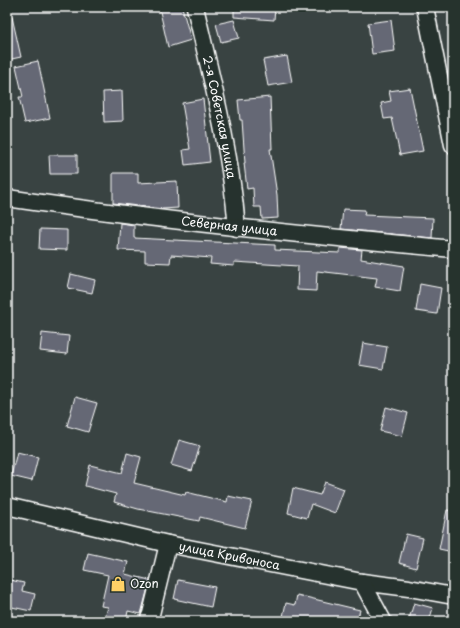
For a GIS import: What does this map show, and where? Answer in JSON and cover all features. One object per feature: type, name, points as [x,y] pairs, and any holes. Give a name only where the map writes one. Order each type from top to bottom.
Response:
[{"type":"street","name":"2-я Советская улица","points":[[195,7],[234,188],[237,228]]},
{"type":"street","points":[[425,7],[453,144]]},
{"type":"street","name":"Северная улица","points":[[7,198],[109,213],[237,228],[453,249]]},
{"type":"street","name":"улица Кривоноса","points":[[7,506],[168,544],[362,582],[409,588],[453,596]]},
{"type":"street","points":[[148,621],[152,614],[168,544]]},
{"type":"street","points":[[362,582],[383,621]]},
{"type":"building","points":[[159,7],[182,7],[191,40],[168,47]]},
{"type":"building","points":[[234,7],[275,7],[274,20],[234,17]]},
{"type":"building","points":[[12,17],[21,57],[7,60],[7,18]]},
{"type":"building","points":[[234,20],[239,38],[221,42],[216,24]]},
{"type":"building","points":[[391,20],[395,51],[372,54],[368,23]]},
{"type":"building","points":[[287,56],[292,82],[268,86],[263,60]]},
{"type":"building","points":[[38,61],[50,118],[25,123],[19,97],[23,97],[16,66]]},
{"type":"building","points":[[410,88],[423,151],[400,155],[392,118],[384,119],[381,103],[391,101],[389,91]]},
{"type":"building","points":[[122,91],[123,121],[104,122],[103,92]]},
{"type":"building","points":[[270,97],[272,149],[270,149],[277,195],[278,218],[262,219],[261,207],[254,207],[253,188],[247,189],[242,120],[240,120],[238,100]]},
{"type":"building","points":[[203,99],[210,162],[185,165],[183,150],[190,149],[182,103]]},
{"type":"building","points":[[49,155],[77,155],[77,174],[50,174]]},
{"type":"building","points":[[113,173],[138,173],[138,183],[177,181],[178,208],[163,209],[113,203]]},
{"type":"building","points":[[343,209],[365,210],[364,215],[433,218],[432,238],[341,229]]},
{"type":"building","points":[[120,223],[134,225],[134,238],[275,245],[275,250],[340,253],[340,248],[362,250],[361,259],[404,266],[400,291],[375,287],[377,278],[317,271],[316,291],[297,290],[298,266],[234,262],[234,266],[210,264],[211,258],[171,255],[170,263],[145,262],[145,251],[118,250]]},
{"type":"building","points":[[40,229],[67,230],[67,250],[39,249]]},
{"type":"building","points":[[71,274],[95,280],[92,293],[68,288]]},
{"type":"building","points":[[420,284],[441,288],[437,314],[416,311]]},
{"type":"building","points":[[42,333],[69,336],[67,354],[40,351]]},
{"type":"building","points":[[363,343],[387,347],[383,369],[359,365]]},
{"type":"building","points":[[75,397],[97,403],[88,432],[67,426]]},
{"type":"building","points":[[386,407],[408,413],[402,436],[380,431]]},
{"type":"building","points":[[179,440],[200,446],[192,471],[171,465]]},
{"type":"building","points":[[17,452],[38,457],[32,481],[11,476]]},
{"type":"building","points":[[127,453],[141,457],[134,483],[185,495],[186,492],[227,502],[228,496],[252,501],[245,528],[200,517],[199,521],[138,509],[114,502],[116,494],[85,486],[90,465],[122,473]]},
{"type":"building","points":[[325,482],[344,489],[335,513],[311,504],[307,518],[288,513],[293,488],[320,495]]},
{"type":"building","points":[[447,510],[453,511],[453,552],[439,549]]},
{"type":"building","points":[[406,534],[423,538],[416,568],[399,563]]},
{"type":"building","points":[[88,553],[128,562],[125,574],[150,580],[141,614],[128,611],[126,621],[105,618],[108,607],[101,606],[108,575],[84,570]]},
{"type":"building","points":[[10,580],[24,583],[22,591],[35,594],[31,611],[7,606],[7,593]]},
{"type":"building","points":[[178,580],[215,587],[211,607],[174,599]]},
{"type":"building","points":[[297,595],[360,610],[357,621],[282,621],[286,603],[295,605]]},
{"type":"building","points":[[414,603],[433,608],[429,621],[409,619]]},
{"type":"place","name":"Ozon","points":[[118,584]]}]
